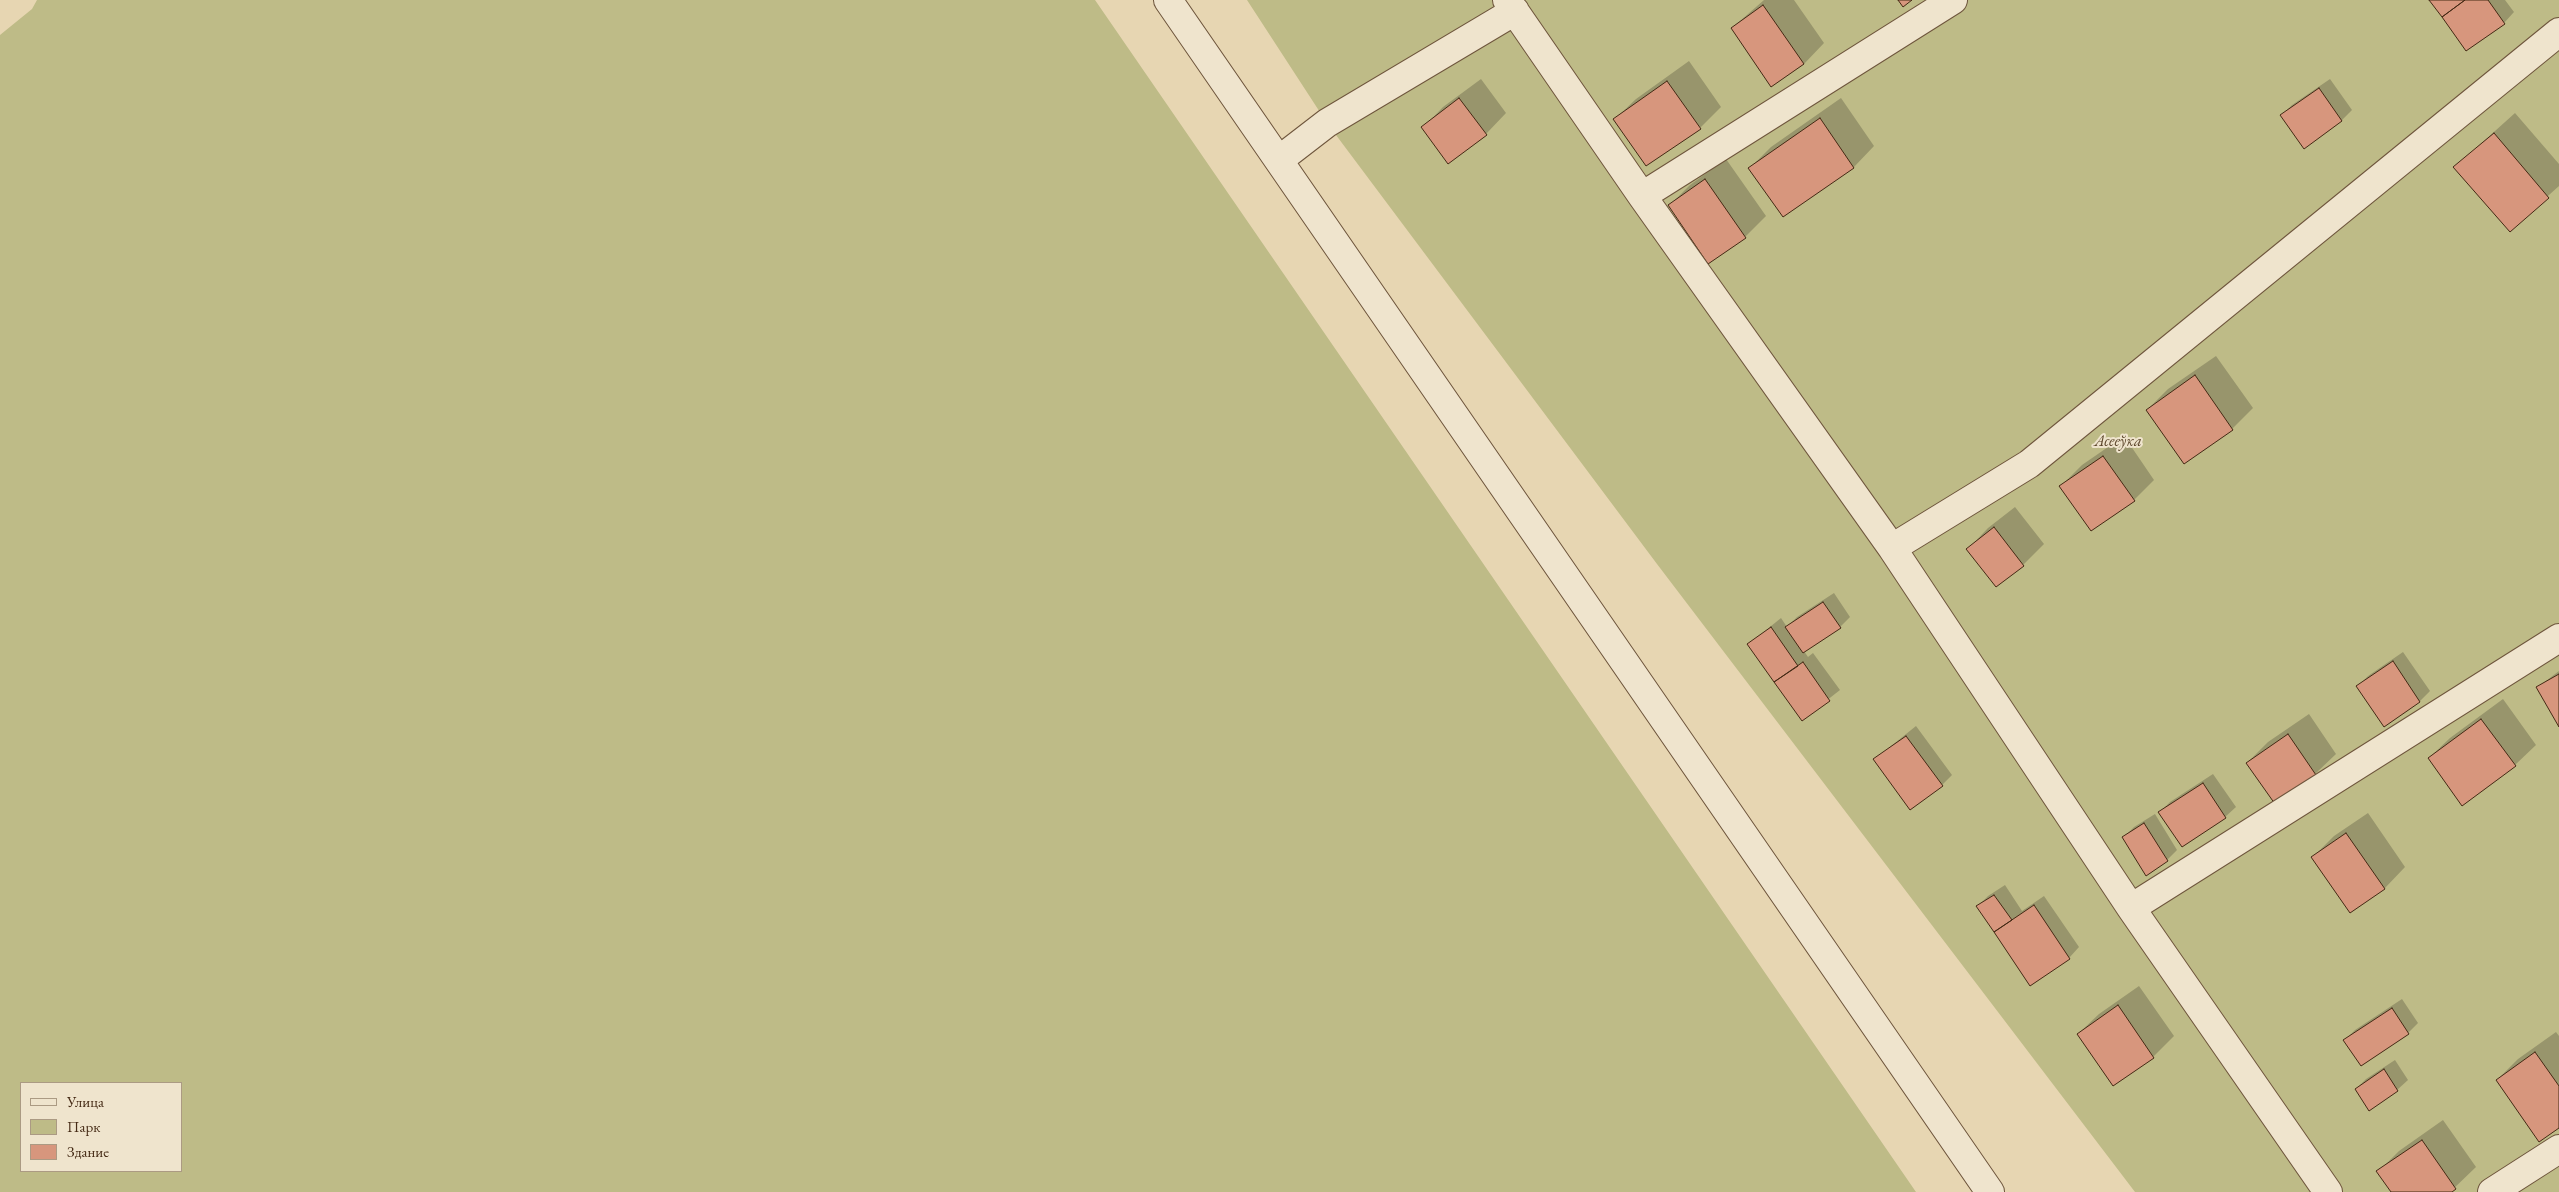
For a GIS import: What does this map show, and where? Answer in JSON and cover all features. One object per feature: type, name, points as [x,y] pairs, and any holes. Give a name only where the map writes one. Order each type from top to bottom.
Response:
[{"type":"street","points":[[1168,0],[1990,1192]]},
{"type":"street","points":[[1642,196],[1953,0]]},
{"type":"street","points":[[1279,160],[1327,123],[1511,6],[1642,196],[1892,548],[2131,908],[2328,1192]]},
{"type":"street","points":[[1892,548],[2029,464],[2559,32]]},
{"type":"street","points":[[2131,908],[2559,638]]},
{"type":"street","points":[[2492,1192],[2559,1149]]},
{"type":"green space","points":[[37,0],[1095,0],[1916,1192],[0,1192],[0,35],[32,9]]},
{"type":"green space","name":"Асееўка","points":[[1247,0],[2559,0],[2559,1192],[2135,1192],[1657,564],[1327,123]]},
{"type":"building","points":[[1898,0],[1912,0],[1903,7]]},
{"type":"building","points":[[2429,0],[2465,0],[2442,17]]},
{"type":"building","points":[[2465,0],[2488,0],[2505,24],[2466,51],[2442,17]]},
{"type":"building","points":[[1763,5],[1804,64],[1771,87],[1731,28]]},
{"type":"building","points":[[1667,81],[1701,129],[1646,166],[1613,119]]},
{"type":"building","points":[[2319,88],[2342,121],[2304,149],[2280,115]]},
{"type":"building","points":[[1459,98],[1487,135],[1448,164],[1421,127]]},
{"type":"building","points":[[1820,118],[1854,168],[1783,217],[1748,168]]},
{"type":"building","points":[[2494,133],[2549,198],[2510,232],[2453,167]]},
{"type":"building","points":[[1705,179],[1746,238],[1708,264],[1668,205]]},
{"type":"building","points":[[2195,375],[2233,430],[2184,464],[2146,410]]},
{"type":"building","points":[[2103,456],[2135,501],[2091,531],[2059,486]]},
{"type":"building","points":[[1994,527],[2024,566],[1996,587],[1966,549]]},
{"type":"building","points":[[1823,602],[1841,628],[1803,653],[1785,627]]},
{"type":"building","points":[[1771,627],[1798,666],[1774,682],[1747,644]]},
{"type":"building","points":[[2393,661],[2420,702],[2384,727],[2356,686]]},
{"type":"building","points":[[1803,662],[1830,701],[1802,721],[1774,682]]},
{"type":"building","points":[[2559,674],[2559,727],[2536,687]]},
{"type":"building","points":[[2481,719],[2516,766],[2462,806],[2428,758]]},
{"type":"building","points":[[2288,734],[2316,775],[2275,804],[2246,763]]},
{"type":"building","points":[[1906,736],[1943,786],[1910,810],[1873,759]]},
{"type":"building","points":[[2203,783],[2226,818],[2182,847],[2158,812]]},
{"type":"building","points":[[2144,823],[2168,861],[2146,876],[2122,837]]},
{"type":"building","points":[[2346,833],[2385,889],[2350,913],[2311,857]]},
{"type":"building","points":[[1994,895],[2012,920],[1994,932],[1976,906]]},
{"type":"building","points":[[2034,905],[2070,959],[2030,986],[1994,932]]},
{"type":"building","points":[[2118,1005],[2154,1058],[2113,1086],[2077,1034]]},
{"type":"building","points":[[2392,1008],[2409,1034],[2361,1066],[2343,1040]]},
{"type":"building","points":[[2535,1052],[2559,1086],[2559,1128],[2539,1142],[2496,1080]]},
{"type":"building","points":[[2384,1069],[2398,1091],[2369,1111],[2355,1089]]},
{"type":"building","points":[[2422,1140],[2456,1189],[2452,1192],[2391,1192],[2376,1171]]}]
